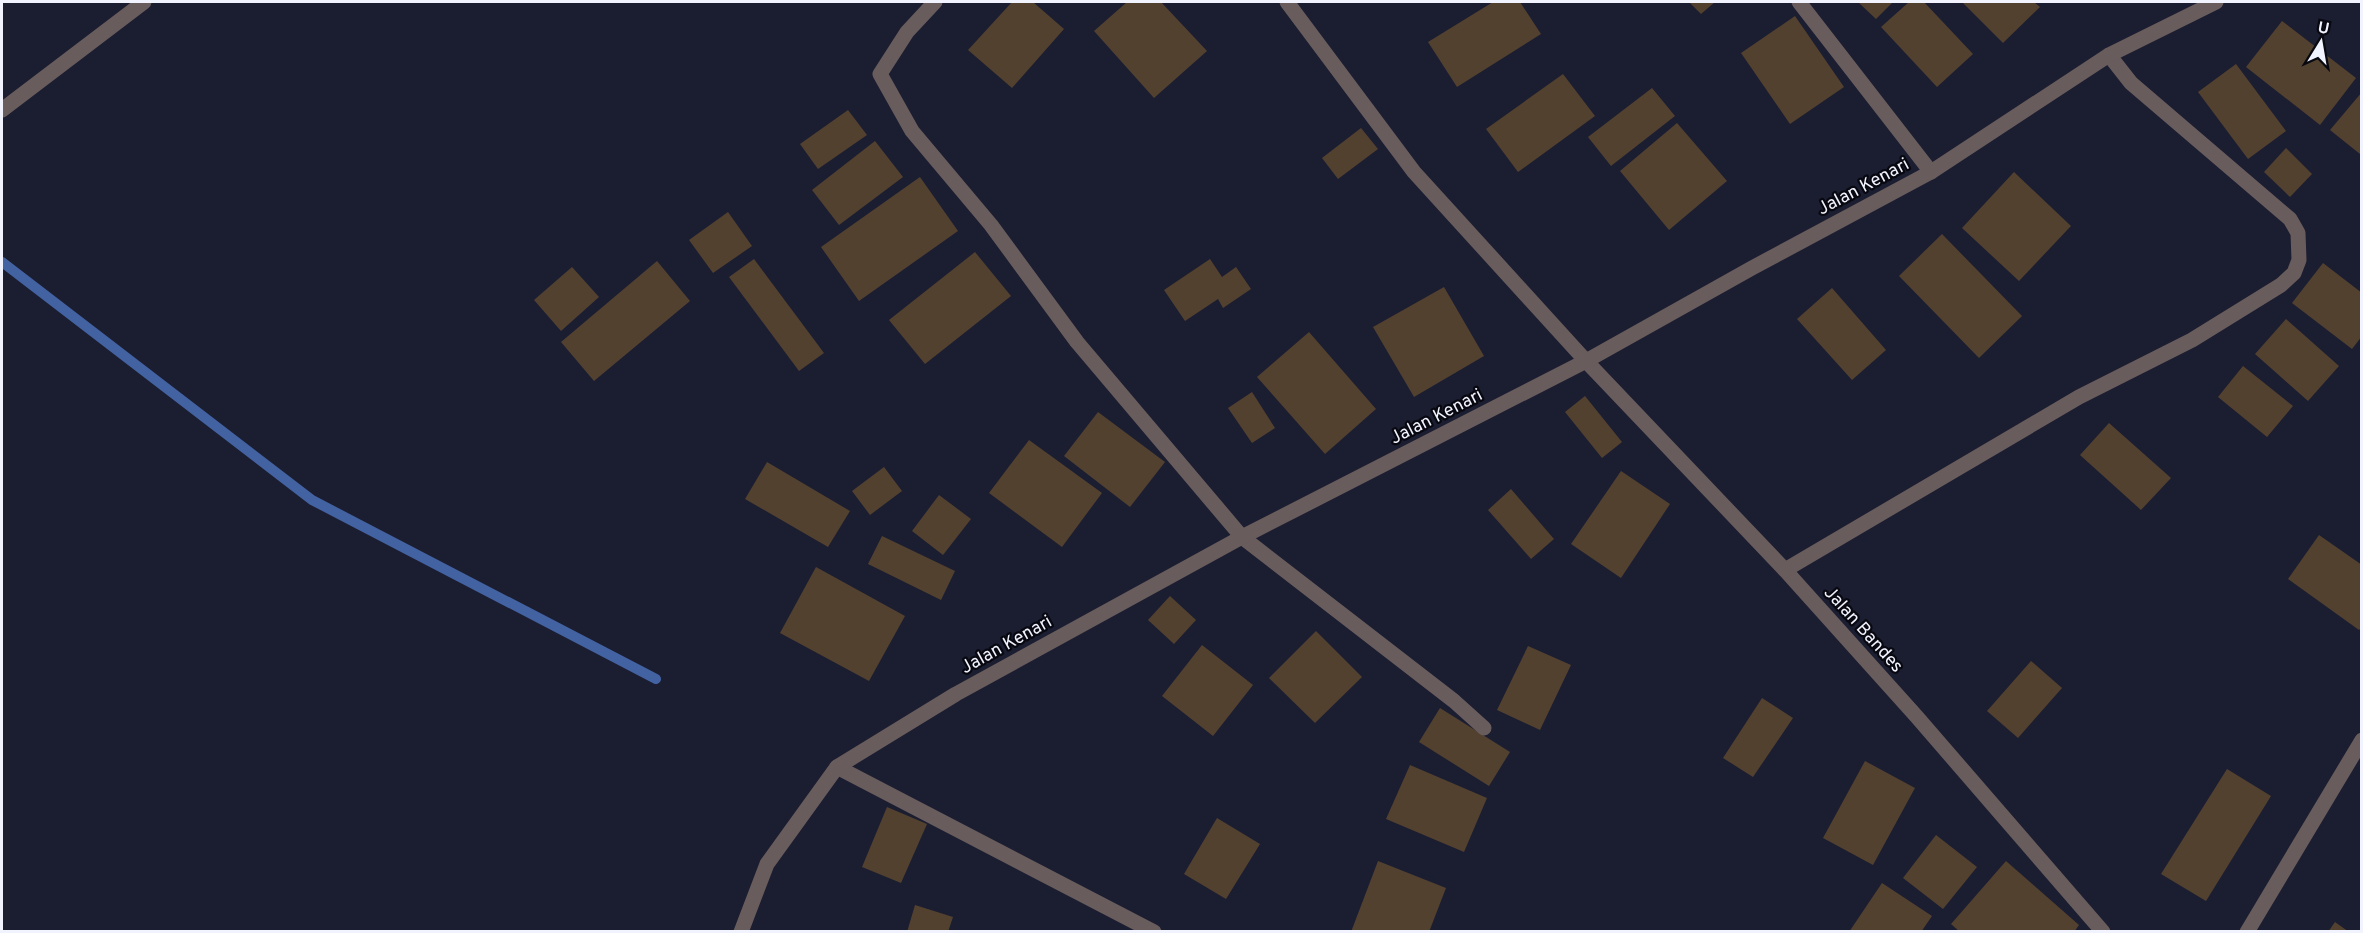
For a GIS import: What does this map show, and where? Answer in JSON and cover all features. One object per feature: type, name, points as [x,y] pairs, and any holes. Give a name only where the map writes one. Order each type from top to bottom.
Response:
[{"type":"street","points":[[2,110],[144,2]]},
{"type":"street","points":[[935,2],[907,32],[880,74],[912,130],[991,225],[1077,342],[1242,537],[1454,701],[1484,728]]},
{"type":"street","name":"Jalan Bandes","points":[[1287,2],[1414,172],[1586,361],[1785,570],[1917,717],[2103,932]]},
{"type":"street","points":[[1799,2],[1931,172]]},
{"type":"street","name":"Jalan Kenari","points":[[741,932],[767,864],[837,767],[956,694],[1242,537],[1586,361],[1752,268],[1931,172],[2109,55],[2216,2]]},
{"type":"street","points":[[1785,570],[2079,396],[2192,340],[2281,285],[2294,273],[2299,260],[2298,233],[2290,219],[2131,83],[2109,55]]},
{"type":"street","points":[[2247,932],[2361,740]]},
{"type":"street","points":[[837,767],[1154,932]]},
{"type":"building","points":[[1012,2],[1033,2],[1064,29],[1012,88],[968,50]]},
{"type":"building","points":[[1127,2],[1161,2],[1207,51],[1154,98],[1094,31]]},
{"type":"building","points":[[1493,2],[1520,2],[1541,34],[1457,87],[1428,42]]},
{"type":"building","points":[[1689,2],[1715,2],[1701,14]]},
{"type":"building","points":[[1858,2],[1893,2],[1876,19]]},
{"type":"building","points":[[1909,2],[1924,2],[1973,54],[1937,87],[1881,27]]},
{"type":"building","points":[[1962,2],[2034,2],[2040,7],[2003,43]]},
{"type":"building","points":[[1795,16],[1844,87],[1790,124],[1741,53]]},
{"type":"building","points":[[2282,21],[2356,78],[2320,125],[2246,67]]},
{"type":"building","points":[[2236,64],[2286,131],[2248,159],[2198,92]]},
{"type":"building","points":[[1563,74],[1595,116],[1518,172],[1486,129]]},
{"type":"building","points":[[1652,88],[1675,116],[1611,166],[1588,137]]},
{"type":"building","points":[[2362,92],[2362,151],[2360,154],[2330,130]]},
{"type":"building","points":[[848,110],[867,135],[818,169],[800,144]]},
{"type":"building","points":[[1677,123],[1727,181],[1669,230],[1620,171]]},
{"type":"building","points":[[1361,128],[1378,149],[1338,179],[1322,158]]},
{"type":"building","points":[[875,141],[903,177],[839,225],[812,190]]},
{"type":"building","points":[[2286,148],[2312,174],[2290,197],[2264,172]]},
{"type":"building","points":[[2014,172],[2071,226],[2019,281],[1962,228]]},
{"type":"building","points":[[920,177],[958,231],[859,301],[821,247]]},
{"type":"building","points":[[728,212],[752,246],[713,273],[689,240]]},
{"type":"building","points":[[1942,234],[2022,316],[1979,358],[1899,276]]},
{"type":"building","points":[[975,252],[1011,296],[925,364],[889,320]]},
{"type":"building","points":[[754,259],[824,353],[799,371],[729,277]]},
{"type":"building","points":[[1210,259],[1222,277],[1236,267],[1251,289],[1223,308],[1218,299],[1185,321],[1164,290]]},
{"type":"building","points":[[657,261],[690,301],[594,381],[561,342]]},
{"type":"building","points":[[2323,263],[2362,293],[2362,336],[2352,349],[2292,303]]},
{"type":"building","points":[[572,267],[599,297],[561,331],[534,300]]},
{"type":"building","points":[[1444,287],[1484,356],[1414,397],[1373,327]]},
{"type":"building","points":[[1832,288],[1886,350],[1852,380],[1797,319]]},
{"type":"building","points":[[2286,319],[2339,366],[2308,401],[2255,354]]},
{"type":"building","points":[[1309,332],[1376,409],[1325,454],[1257,377]]},
{"type":"building","points":[[2243,366],[2293,406],[2267,437],[2218,397]]},
{"type":"building","points":[[1252,392],[1275,428],[1252,443],[1228,408]]},
{"type":"building","points":[[1585,396],[1622,442],[1602,458],[1565,412]]},
{"type":"building","points":[[1098,412],[1165,462],[1130,507],[1064,456]]},
{"type":"building","points":[[2109,423],[2171,478],[2141,510],[2080,455]]},
{"type":"building","points":[[1029,440],[1102,493],[1062,547],[989,493]]},
{"type":"building","points":[[767,462],[850,511],[828,547],[745,499]]},
{"type":"building","points":[[884,467],[902,491],[870,515],[852,491]]},
{"type":"building","points":[[1621,471],[1670,504],[1621,578],[1571,544]]},
{"type":"building","points":[[1511,489],[1554,539],[1531,559],[1488,510]]},
{"type":"building","points":[[939,495],[971,519],[943,555],[912,531]]},
{"type":"building","points":[[2319,535],[2362,565],[2362,627],[2359,630],[2288,579]]},
{"type":"building","points":[[882,536],[955,571],[941,600],[868,564]]},
{"type":"building","points":[[816,567],[905,616],[869,681],[780,633]]},
{"type":"building","points":[[1170,596],[1196,620],[1174,644],[1148,620]]},
{"type":"building","points":[[1316,631],[1362,677],[1315,723],[1269,678]]},
{"type":"building","points":[[1202,645],[1253,685],[1213,736],[1162,696]]},
{"type":"building","points":[[1528,646],[1571,665],[1540,730],[1497,710]]},
{"type":"building","points":[[2031,661],[2062,688],[2018,738],[1987,711]]},
{"type":"building","points":[[1762,698],[1793,718],[1753,777],[1723,758]]},
{"type":"building","points":[[1440,708],[1510,752],[1489,786],[1419,742]]},
{"type":"building","points":[[1865,761],[1915,788],[1873,865],[1823,838]]},
{"type":"building","points":[[1410,765],[1487,798],[1464,852],[1386,819]]},
{"type":"building","points":[[2227,769],[2271,796],[2206,901],[2161,874]]},
{"type":"building","points":[[887,807],[927,824],[901,883],[862,867]]},
{"type":"building","points":[[1217,818],[1260,844],[1226,899],[1184,874]]},
{"type":"building","points":[[1936,835],[1977,867],[1943,909],[1903,878]]},
{"type":"building","points":[[1378,861],[1446,888],[1429,932],[1351,932]]},
{"type":"building","points":[[2006,861],[2079,925],[2074,932],[1960,932],[1951,924]]},
{"type":"building","points":[[1882,883],[1932,916],[1921,932],[1849,932]]},
{"type":"building","points":[[915,905],[953,917],[948,932],[907,932]]},
{"type":"building","points":[[2335,922],[2349,932],[2328,932]]},
{"type":"waterway","points":[[2,262],[312,500],[656,679]]}]
